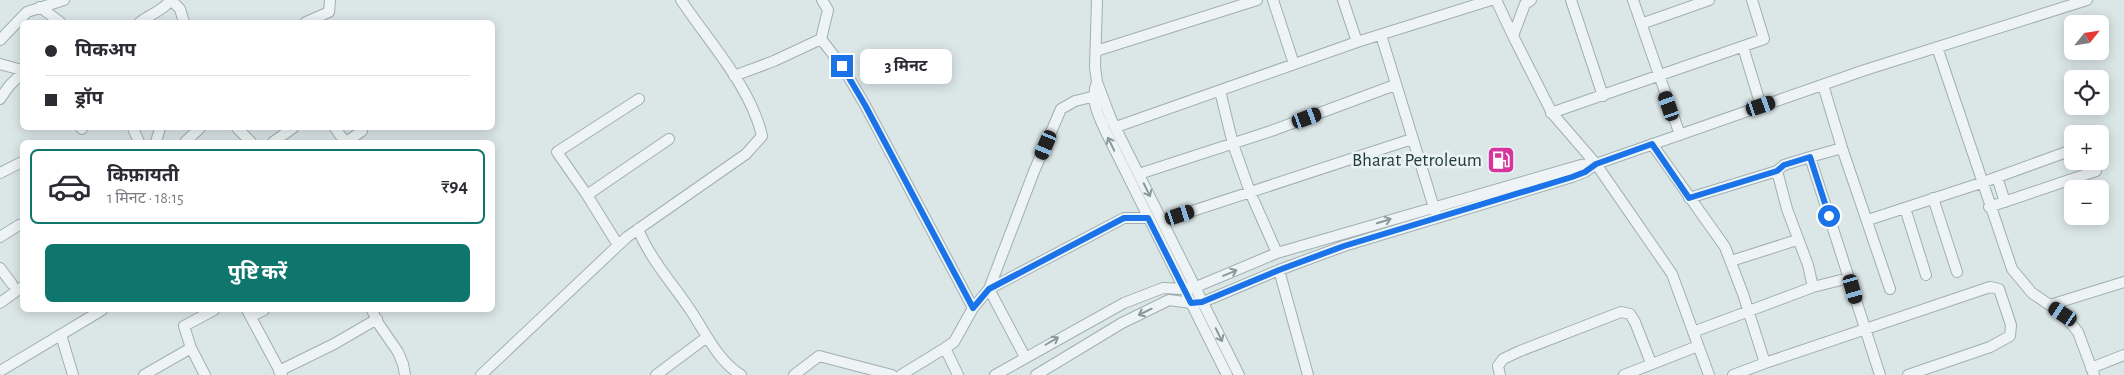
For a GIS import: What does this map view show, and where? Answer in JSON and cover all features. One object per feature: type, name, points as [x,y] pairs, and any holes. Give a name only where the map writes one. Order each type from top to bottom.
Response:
[{"type":"street","points":[[0,40],[27,12],[64,0]]},
{"type":"street","points":[[143,20],[156,14],[171,0],[180,9],[183,20]]},
{"type":"street","points":[[311,20],[329,12],[330,0]]},
{"type":"street","points":[[481,375],[618,245],[746,154],[762,136],[747,93],[681,0]]},
{"type":"street","points":[[821,39],[828,10],[822,0]]},
{"type":"street","points":[[1097,0],[1095,67],[1097,82],[1094,89],[1116,128],[1239,375]]},
{"type":"street","points":[[1096,51],[1257,0]]},
{"type":"street","points":[[1273,0],[1294,64]]},
{"type":"street","points":[[1343,0],[1357,42]]},
{"type":"street","points":[[1116,128],[1357,42],[1491,0]]},
{"type":"street","points":[[1496,0],[1551,113],[1596,164],[1672,274],[1708,375]]},
{"type":"street","points":[[1571,0],[1603,96]]},
{"type":"street","points":[[1633,0],[1680,135]]},
{"type":"street","points":[[1641,24],[1709,0]]},
{"type":"street","points":[[1551,113],[1764,40],[1752,0]]},
{"type":"street","points":[[995,375],[1024,357],[1124,303],[1163,288],[1184,289],[1196,287],[1277,253],[1581,165],[1596,164],[1761,106],[2086,0]]},
{"type":"street","points":[[1513,36],[1527,1]]},
{"type":"street","points":[[40,7],[57,20]]},
{"type":"street","points":[[1381,35],[1437,218]]},
{"type":"street","points":[[734,76],[774,61],[821,39]]},
{"type":"street","points":[[821,39],[842,66],[865,105],[973,308]]},
{"type":"street","points":[[1743,47],[1761,106]]},
{"type":"street","points":[[1937,48],[1981,183],[2012,269],[2032,293],[2063,314],[2078,332],[2093,372],[2124,356]]},
{"type":"street","points":[[0,64],[20,71]]},
{"type":"street","points":[[0,99],[20,74]]},
{"type":"street","points":[[1139,174],[1272,132],[1395,85]]},
{"type":"street","points":[[1824,85],[1842,148],[1890,289]]},
{"type":"street","points":[[1220,91],[1233,144],[1250,192],[1277,253]]},
{"type":"street","points":[[1098,96],[1095,108],[1104,130],[1227,375]]},
{"type":"street","points":[[901,375],[954,342],[973,308],[989,289],[1061,108],[1069,103],[1098,96]]},
{"type":"street","points":[[618,245],[587,195],[557,152],[639,99]]},
{"type":"street","points":[[187,140],[198,130]]},
{"type":"street","points":[[239,130],[248,139]]},
{"type":"street","points":[[276,140],[290,130]]},
{"type":"street","points":[[337,130],[344,140]]},
{"type":"street","points":[[349,140],[362,131]]},
{"type":"street","points":[[587,195],[669,139]]},
{"type":"street","points":[[1162,221],[1412,139]]},
{"type":"street","points":[[1652,144],[1716,233],[1731,260],[1765,363]]},
{"type":"street","points":[[1689,198],[1777,171],[1784,165],[1842,148]]},
{"type":"street","points":[[1868,220],[1981,183],[2064,153]]},
{"type":"street","points":[[1810,157],[1880,375]]},
{"type":"street","points":[[0,173],[20,163]]},
{"type":"street","points":[[1036,375],[1122,323],[1169,300],[1191,303],[1202,302],[1279,270],[1344,246],[1572,177],[1585,172],[1596,164]]},
{"type":"street","points":[[1777,171],[1797,240],[1808,265],[1813,287]]},
{"type":"street","points":[[1990,207],[2096,171]]},
{"type":"street","points":[[1997,177],[2005,202]]},
{"type":"street","points":[[1933,198],[1957,272]]},
{"type":"street","points":[[1905,208],[1926,275]]},
{"type":"street","points":[[989,289],[1124,218],[1148,218]]},
{"type":"street","points":[[0,237],[19,225]]},
{"type":"street","points":[[638,229],[652,255],[707,337],[718,352],[740,375]]},
{"type":"street","points":[[1731,260],[1797,240]]},
{"type":"street","points":[[0,268],[12,284]]},
{"type":"street","points":[[1279,270],[1308,375]]},
{"type":"street","points":[[1693,332],[1813,287],[1849,278]]},
{"type":"street","points":[[2050,305],[2124,282]]},
{"type":"street","points":[[1733,375],[1990,287],[1999,289],[2011,325],[2010,336],[1990,348],[1908,375]]},
{"type":"street","points":[[0,303],[20,288]]},
{"type":"street","points":[[989,289],[1024,357]]},
{"type":"street","points":[[3,370],[99,312]]},
{"type":"street","points":[[205,375],[191,348],[184,326],[210,312]]},
{"type":"street","points":[[1500,375],[1498,366],[1504,360],[1520,351],[1621,312],[1630,314],[1635,322],[1651,363]]},
{"type":"street","points":[[249,313],[280,373],[334,344],[374,315],[398,352],[403,364],[403,374]]},
{"type":"street","points":[[61,335],[72,375]]},
{"type":"street","points":[[656,375],[707,337]]},
{"type":"street","points":[[1624,375],[1698,346]]},
{"type":"street","points":[[144,375],[191,348]]},
{"type":"street","points":[[945,348],[958,375]]},
{"type":"street","points":[[794,375],[819,356],[889,375]]},
{"type":"street","points":[[845,375],[848,364]]},
{"type":"place","name":"Bharat Petroleum","points":[[1501,160]]},
{"type":"route","points":[[842,66],[865,105],[973,308],[989,289],[1033,268],[1086,237],[1124,218],[1148,218],[1191,303],[1202,302],[1279,270],[1344,246],[1572,177],[1585,172],[1596,164],[1652,144],[1689,198],[1777,171],[1784,165],[1810,157],[1829,216]]}]
